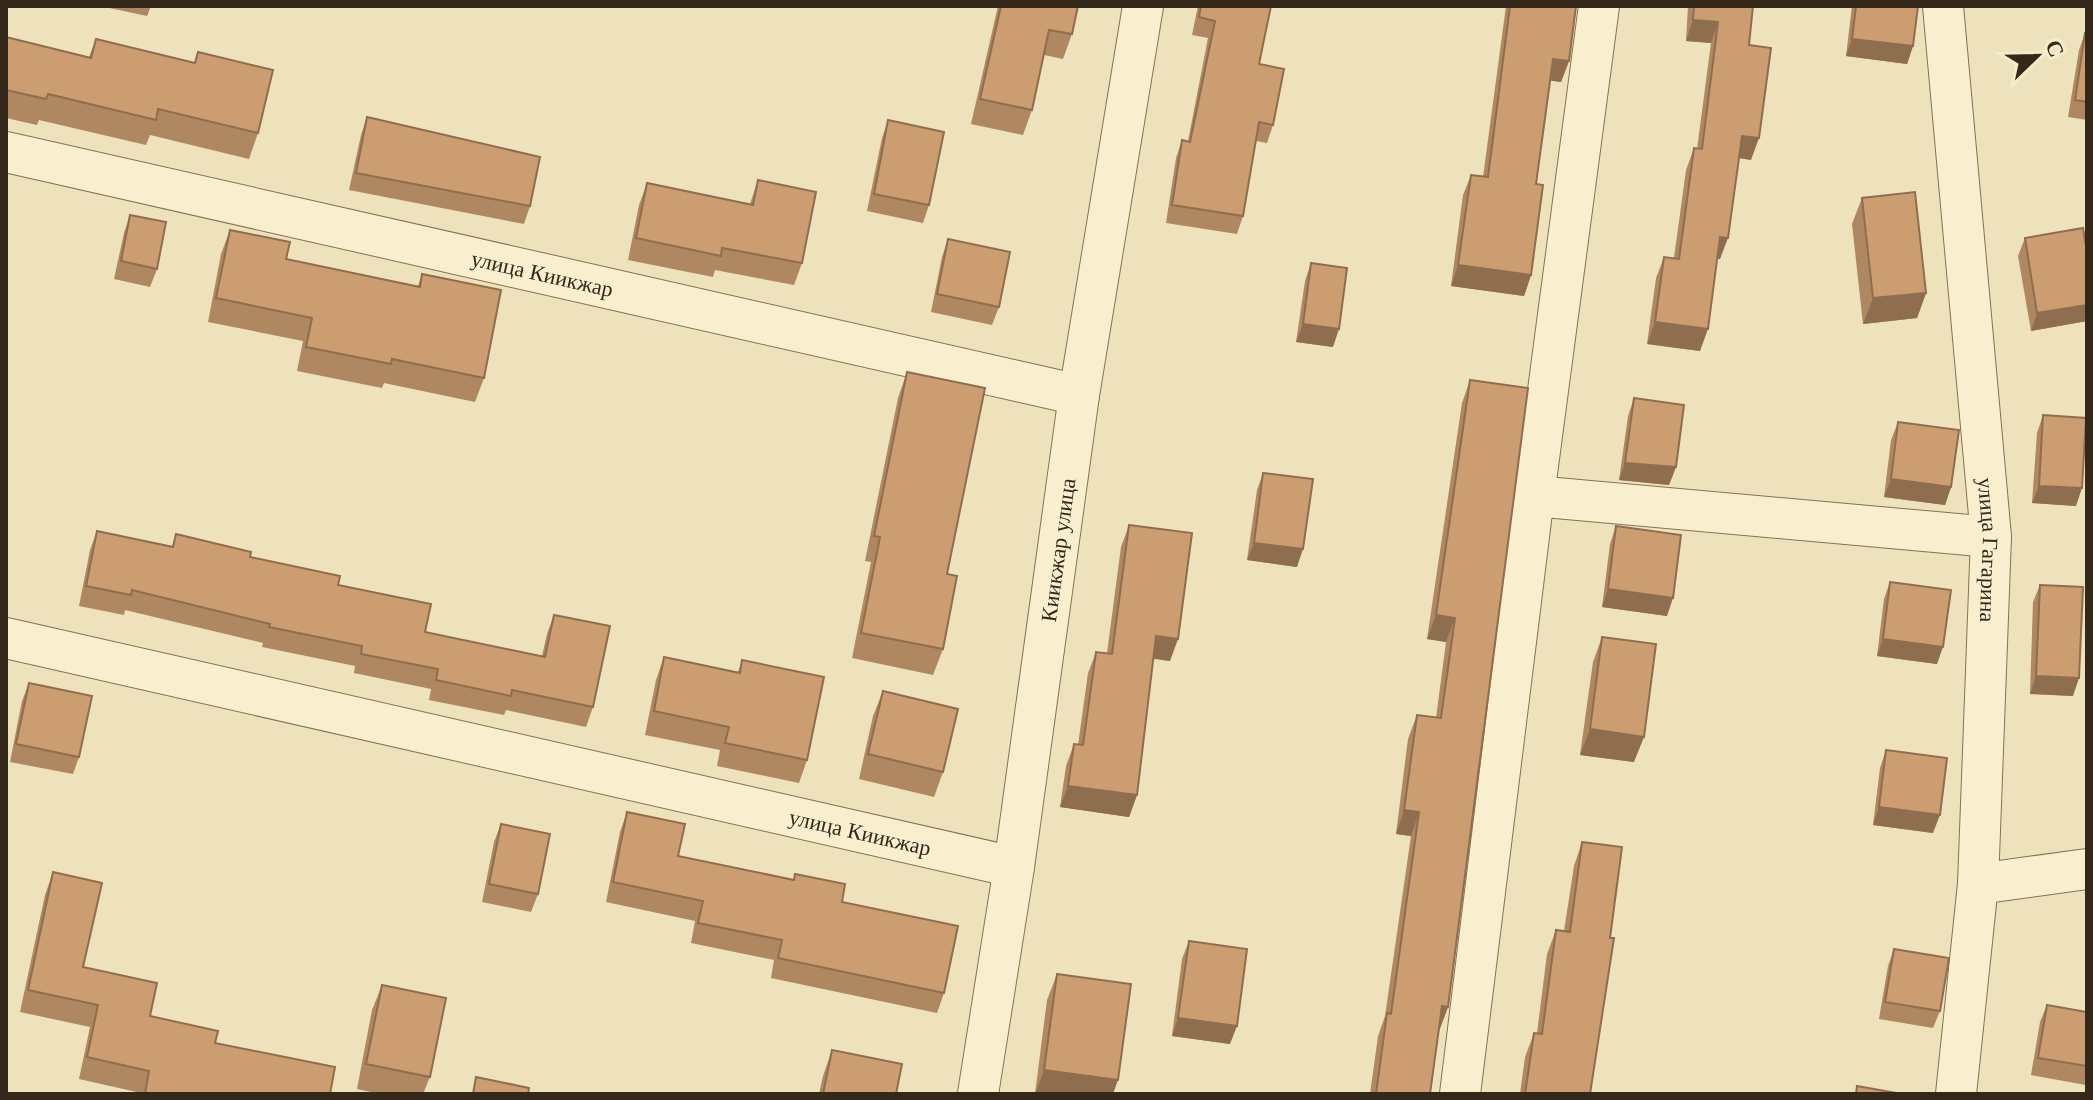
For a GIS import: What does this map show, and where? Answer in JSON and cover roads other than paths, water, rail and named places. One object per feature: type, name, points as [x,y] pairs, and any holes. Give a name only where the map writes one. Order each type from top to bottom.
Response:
[{"type":"street","name":"Киикжар улица","points":[[978,1094],[1014,867],[1079,395],[1143,6]]},
{"type":"street","points":[[1460,1094],[1599,6]]},
{"type":"street","name":"улица Гагарина","points":[[1943,6],[1991,537],[1978,884],[1956,1094]]},
{"type":"street","name":"улица Киикжар","points":[[6,152],[1079,395]]},
{"type":"street","points":[[1534,496],[1991,537]]},
{"type":"street","name":"улица Киикжар","points":[[6,638],[1014,867]]},
{"type":"street","points":[[1978,884],[2087,869]]}]
